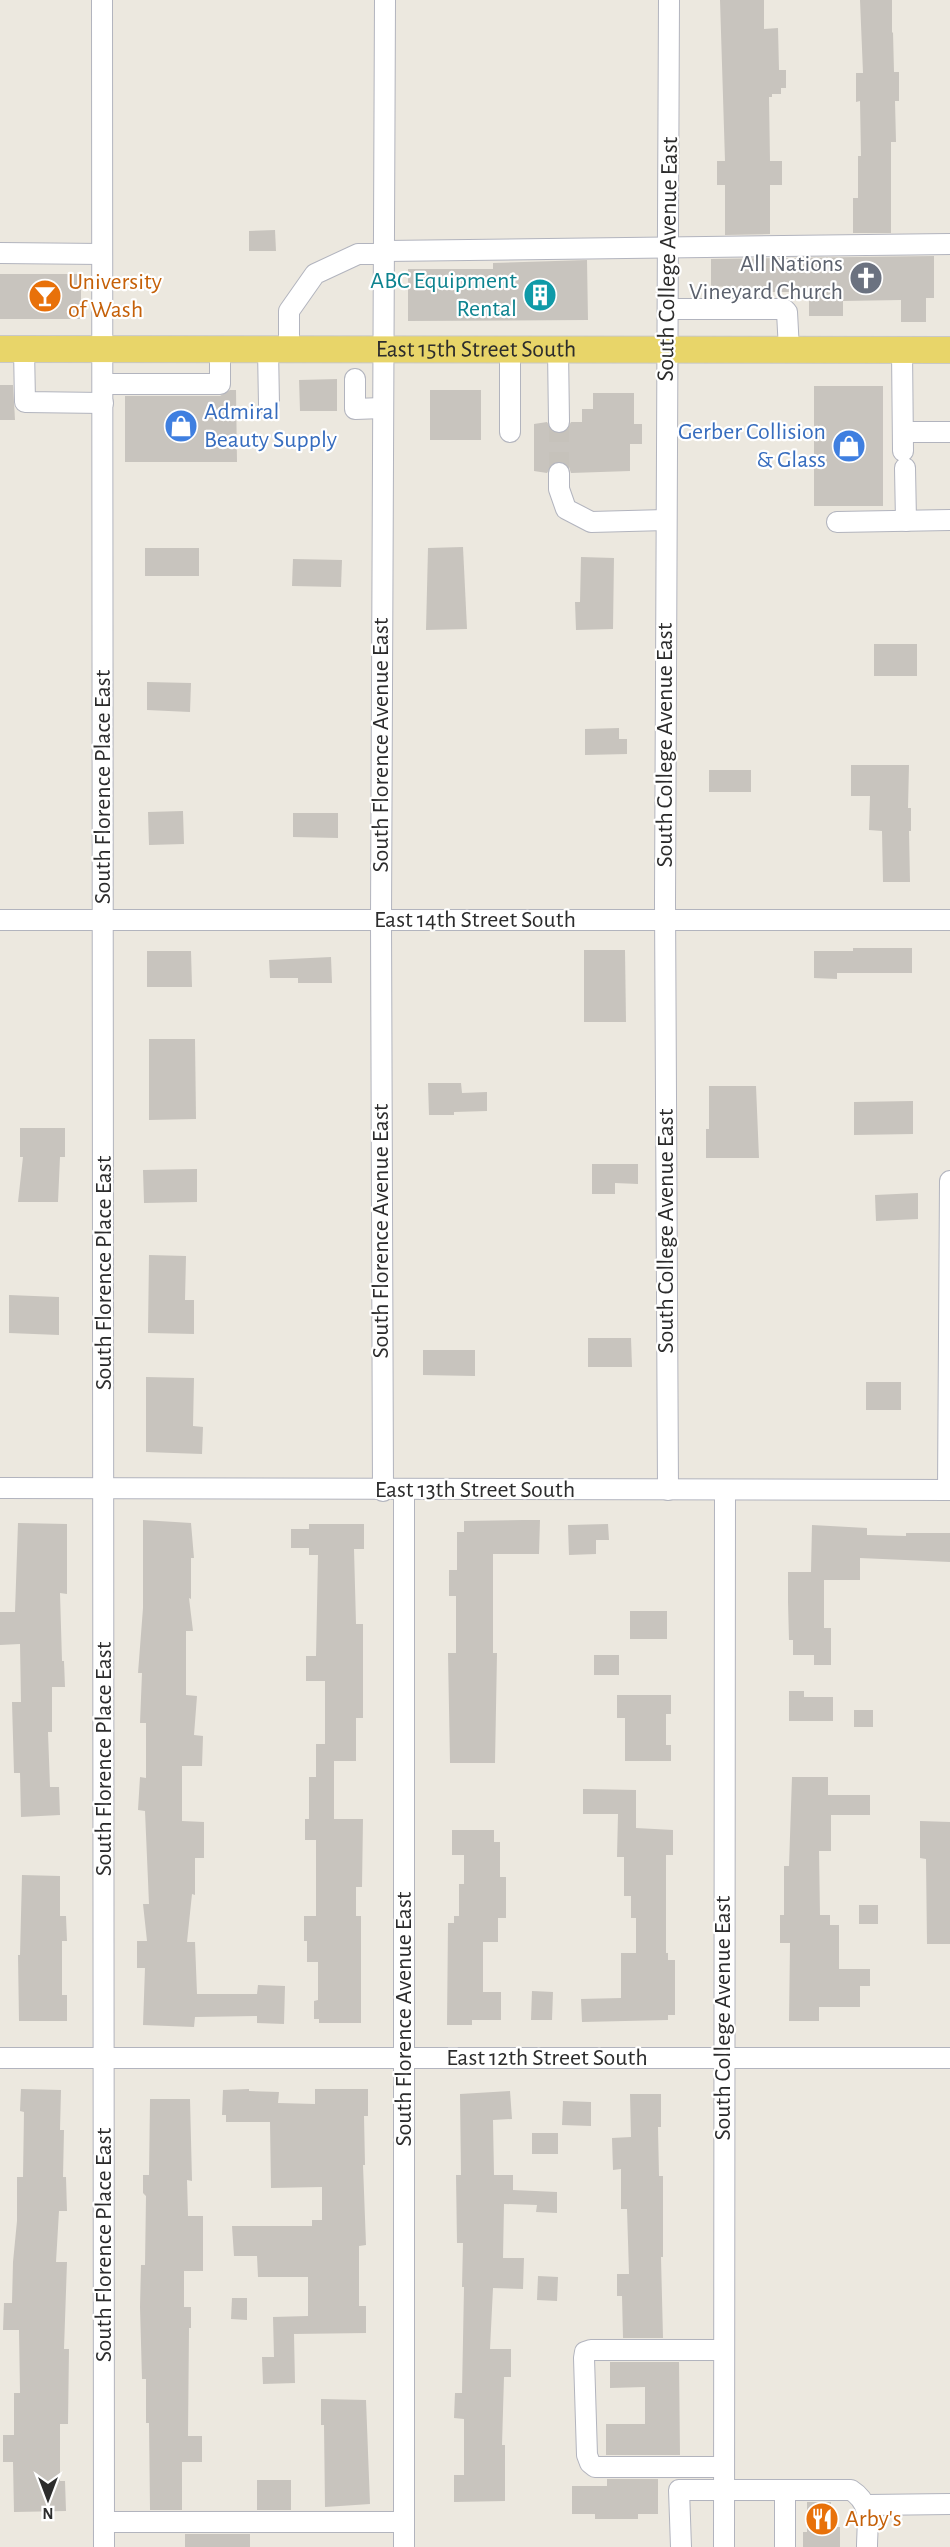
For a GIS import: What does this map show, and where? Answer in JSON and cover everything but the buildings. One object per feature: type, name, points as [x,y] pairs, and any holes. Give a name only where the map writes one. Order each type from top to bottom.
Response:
[{"type":"main road","name":"East 15th Street South","points":[[12,349],[950,350]]},
{"type":"street","name":"South Florence Place East","points":[[102,0],[104,2547]]},
{"type":"street","name":"South Florence Avenue East","points":[[383,1491],[381,920],[385,0]]},
{"type":"street","name":"South College Avenue East","points":[[668,1490],[665,920],[669,0]]},
{"type":"street","points":[[269,405],[279,349],[289,311],[315,274],[358,254],[950,244]]},
{"type":"street","points":[[0,253],[102,254]]},
{"type":"street","points":[[669,309],[784,309],[787,312],[789,350]]},
{"type":"street","points":[[12,349],[26,402],[220,384],[220,349]]},
{"type":"street","points":[[510,350],[510,432]]},
{"type":"street","points":[[558,350],[559,422]]},
{"type":"street","points":[[902,350],[906,521]]},
{"type":"street","points":[[355,379],[356,409],[382,408]]},
{"type":"street","points":[[904,450],[950,432]]},
{"type":"street","points":[[559,473],[559,489],[566,509],[583,519],[591,522],[666,520]]},
{"type":"street","points":[[837,522],[950,520]]},
{"type":"street","name":"East 14th Street South","points":[[0,920],[950,920]]},
{"type":"street","points":[[949,1490],[950,1181]]},
{"type":"street","name":"East 13th Street South","points":[[0,1488],[383,1491],[949,1490]]},
{"type":"street","name":"South College Avenue East","points":[[724,2547],[725,1490]]},
{"type":"street","name":"South Florence Avenue East","points":[[404,1491],[404,2547]]},
{"type":"street","name":"East 12th Street South","points":[[0,2058],[950,2058]]},
{"type":"street","points":[[723,2350],[591,2350],[585,2352],[584,2358],[587,2456],[595,2467],[723,2467]]},
{"type":"street","points":[[681,2547],[679,2490],[851,2490],[862,2496],[867,2505],[867,2547]]},
{"type":"street","points":[[785,2490],[785,2547]]},
{"type":"street","points":[[867,2505],[950,2504]]},
{"type":"street","points":[[104,2522],[404,2522]]},
{"type":"tunnel","points":[[559,422],[559,473]]},
{"type":"place","name":"All Nations Vineyard Church","points":[[866,278]]},
{"type":"place","name":"ABC Equipment Rental","points":[[540,295]]},
{"type":"place","name":"University of Wash","points":[[45,296]]},
{"type":"place","name":"Admiral Beauty Supply","points":[[181,426]]},
{"type":"place","name":"Gerber Collision & Glass","points":[[849,446]]},
{"type":"place","name":"Arby's","points":[[822,2519]]}]
